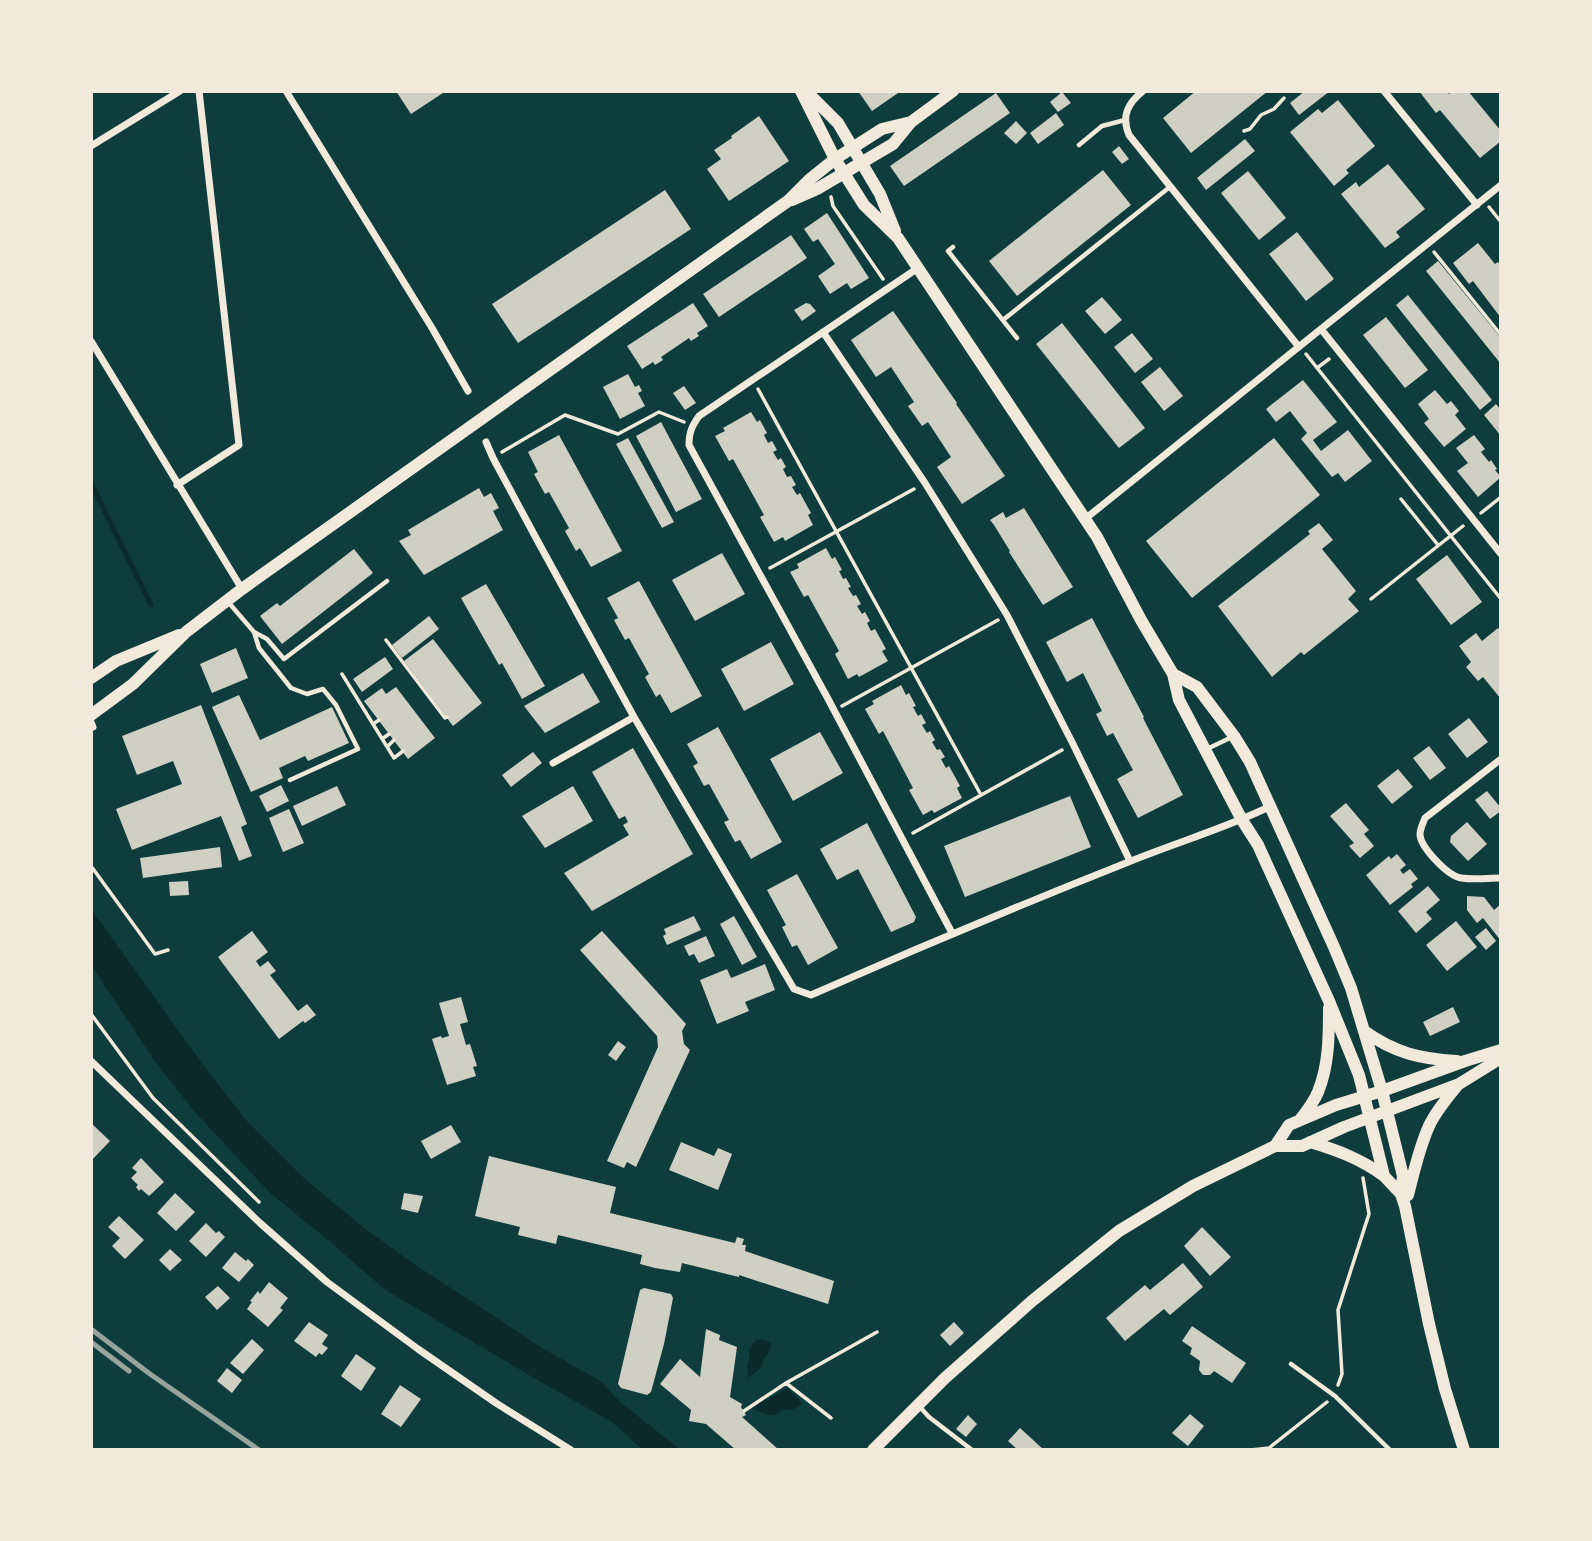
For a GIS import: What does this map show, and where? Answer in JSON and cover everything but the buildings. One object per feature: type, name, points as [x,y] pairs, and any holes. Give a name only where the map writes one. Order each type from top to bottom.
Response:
[{"type":"main road","points":[[804,91],[838,123],[880,194],[898,238],[1097,537],[1173,674],[1179,700],[1258,845],[1329,1001],[1359,1075],[1384,1177]]},
{"type":"main road","points":[[804,91],[844,174],[864,205],[898,238]]},
{"type":"main road","points":[[788,201],[817,189],[892,144],[911,122],[953,91]]},
{"type":"main road","points":[[92,721],[186,632],[242,589],[788,201],[835,159],[882,129],[911,122]]},
{"type":"main road","points":[[91,678],[116,661],[186,632]]},
{"type":"main road","points":[[1173,674],[1197,687],[1250,762],[1351,989],[1382,1091],[1403,1176],[1403,1200],[1429,1324],[1445,1390],[1464,1450]]},
{"type":"main road","points":[[1300,1120],[1318,1093],[1321,1082],[1329,1049],[1329,1001]]},
{"type":"main road","points":[[1364,1031],[1403,1053],[1435,1060],[1465,1061]]},
{"type":"main road","points":[[1275,1146],[1289,1125],[1300,1120],[1336,1105],[1501,1050]]},
{"type":"main road","points":[[873,1450],[945,1378],[1032,1301],[1119,1231],[1211,1177],[1275,1146],[1302,1146],[1459,1084],[1501,1058]]},
{"type":"main road","points":[[1403,1200],[1429,1127],[1443,1103],[1459,1084]]},
{"type":"main road","points":[[1310,1142],[1368,1164],[1384,1177],[1403,1200]]},
{"type":"street","points":[[91,146],[180,91]]},
{"type":"street","points":[[177,485],[239,445],[199,91]]},
{"type":"street","points":[[286,91],[468,391]]},
{"type":"street","points":[[1143,91],[1128,106],[1125,127],[1129,135],[1299,347]]},
{"type":"street","points":[[1384,91],[1476,205]]},
{"type":"street","points":[[1085,519],[1501,185]]},
{"type":"street","points":[[918,268],[699,416],[692,425],[689,445],[952,933]]},
{"type":"street","points":[[1321,329],[1501,554]]},
{"type":"street","points":[[823,332],[925,483],[1007,615],[1130,861]]},
{"type":"street","points":[[91,341],[242,589]]},
{"type":"street","points":[[486,442],[634,717],[794,989],[811,995],[952,933],[1270,807]]},
{"type":"street","points":[[553,763],[634,717]]},
{"type":"street","points":[[1501,759],[1425,818],[1420,832],[1421,841],[1452,875],[1461,878],[1501,878]]},
{"type":"street","points":[[91,1061],[260,1223],[327,1282],[496,1403],[571,1450]]},
{"type":"lane","points":[[1079,145],[1102,126],[1125,120]]},
{"type":"lane","points":[[1003,320],[1171,186]]},
{"type":"lane","points":[[953,247],[948,251],[1017,338]]},
{"type":"lane","points":[[227,601],[254,632],[267,639],[284,659],[387,581]]},
{"type":"lane","points":[[254,632],[259,648],[291,688],[307,694],[323,689],[335,705],[358,749],[290,780]]},
{"type":"lane","points":[[1206,750],[1234,736]]},
{"type":"lane","points":[[1291,1364],[1335,1396],[1390,1450]]},
{"type":"lane","points":[[918,1405],[929,1417],[972,1450]]},
{"type":"path","points":[[1244,131],[1253,127],[1261,116],[1274,109],[1283,98]]},
{"type":"path","points":[[831,195],[833,206],[889,288]]},
{"type":"path","points":[[1489,207],[1501,222]]},
{"type":"path","points":[[1429,244],[1501,335]]},
{"type":"path","points":[[1299,347],[1501,598]]},
{"type":"path","points":[[1317,368],[1332,356]]},
{"type":"path","points":[[753,380],[981,795]]},
{"type":"path","points":[[493,458],[565,415],[618,435],[659,412],[692,425]]},
{"type":"path","points":[[760,573],[925,483]]},
{"type":"path","points":[[1482,512],[1501,497]]},
{"type":"path","points":[[1401,499],[1438,545]]},
{"type":"path","points":[[1371,599],[1451,535]]},
{"type":"path","points":[[834,710],[1007,615]]},
{"type":"path","points":[[386,640],[445,719],[447,717]]},
{"type":"path","points":[[342,674],[394,758],[403,751]]},
{"type":"path","points":[[368,717],[373,712]]},
{"type":"path","points":[[373,724],[379,720]]},
{"type":"path","points":[[382,739],[389,734]]},
{"type":"path","points":[[387,747],[394,740]]},
{"type":"path","points":[[903,838],[1073,744]]},
{"type":"path","points":[[91,866],[155,954],[168,950]]},
{"type":"path","points":[[91,1014],[153,1098],[266,1210]]},
{"type":"path","points":[[1251,1450],[1269,1448],[1335,1396],[1342,1374],[1338,1310],[1368,1214],[1363,1173]]},
{"type":"path","points":[[744,1410],[877,1332]]},
{"type":"path","points":[[786,1383],[831,1418]]},
{"type":"water","points":[[91,909],[200,1061],[246,1120],[306,1180],[411,1262],[544,1349],[602,1382],[620,1402],[681,1450],[643,1450],[612,1422],[384,1289],[270,1193],[193,1110],[154,1060],[91,965]]},
{"type":"water","points":[[761,1339],[771,1343],[770,1349],[764,1358],[763,1366],[748,1378],[749,1350],[752,1343]]},
{"type":"water","points":[[788,1388],[802,1403],[797,1407],[774,1415],[751,1408]]},
{"type":"waterway","points":[[91,483],[151,605]]},
{"type":"railway","points":[[91,1329],[259,1450]]},
{"type":"railway","points":[[91,1342],[129,1371]]}]
